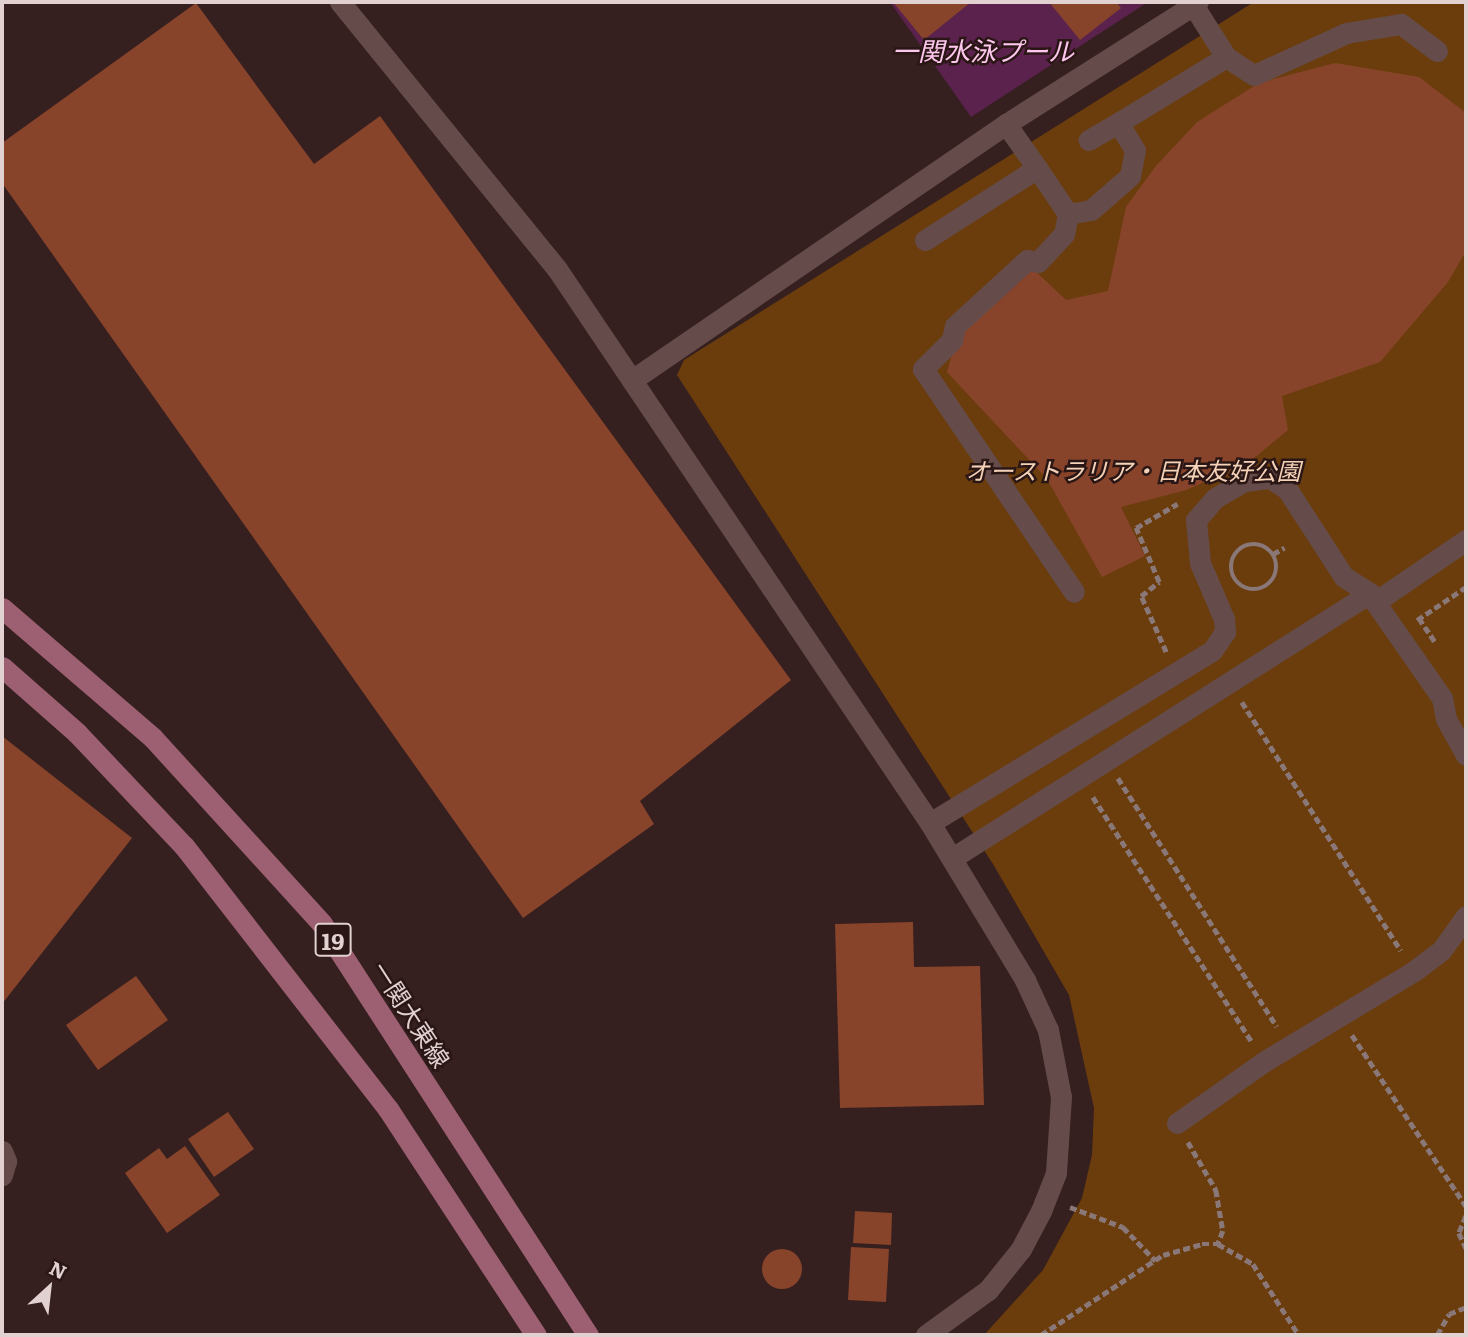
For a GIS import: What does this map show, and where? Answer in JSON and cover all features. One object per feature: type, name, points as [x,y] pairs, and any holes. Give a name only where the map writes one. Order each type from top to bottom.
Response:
[{"type":"main road","name":"一関大東線","points":[[2,608],[153,738],[322,924],[588,1335]]},
{"type":"main road","name":"19","points":[[2,667],[77,733],[184,846],[388,1109],[537,1335]]},
{"type":"street","points":[[340,2],[557,269],[930,823],[1025,980],[1048,1030],[1061,1097],[1056,1172],[1021,1249],[988,1290],[926,1335]]},
{"type":"street","points":[[632,380],[1006,124],[1195,3],[1226,57],[1254,75],[1346,33],[1401,24],[1437,51]]},
{"type":"street","points":[[1089,140],[1226,57]]},
{"type":"street","points":[[1068,215],[1091,210],[1130,176],[1135,150],[1118,123]]},
{"type":"street","points":[[1006,124],[1068,215],[1064,234],[1038,262],[1027,260],[955,326],[952,340],[923,369],[1074,592]]},
{"type":"street","points":[[925,240],[1037,168]]},
{"type":"street","points":[[930,823],[1212,651],[1225,632],[1224,619],[1199,563],[1196,520],[1214,498],[1245,481],[1270,478],[1287,489],[1344,577],[1370,593],[952,859]]},
{"type":"street","points":[[1466,540],[1375,603],[1442,698],[1446,719],[1466,755]]},
{"type":"street","points":[[1177,1123],[1265,1061],[1291,1049],[1414,971],[1441,951],[1466,916]]},
{"type":"street","points":[[2,1151],[6,1161],[2,1175]]},
{"type":"path","points":[[1168,657],[1141,596],[1159,582],[1136,528],[1184,500]]},
{"type":"path","points":[[1259,545],[1273,554],[1276,574],[1268,586],[1254,590],[1235,580],[1233,558],[1244,547],[1259,545]]},
{"type":"path","points":[[1273,554],[1284,548]]},
{"type":"path","points":[[1395,634],[1466,587]]},
{"type":"path","points":[[1237,696],[1414,971]]},
{"type":"path","points":[[1116,774],[1291,1049]]},
{"type":"path","points":[[1089,790],[1265,1061]]},
{"type":"path","points":[[1340,1017],[1466,1206]]},
{"type":"path","points":[[1177,1123],[1216,1190],[1223,1231],[1218,1244]]},
{"type":"path","points":[[1070,1207],[1123,1227],[1156,1261]]},
{"type":"path","points":[[1466,1216],[1459,1233],[1466,1248]]},
{"type":"path","points":[[1041,1335],[1156,1261],[1188,1244],[1218,1244],[1253,1264],[1299,1335]]},
{"type":"path","points":[[1437,1335],[1449,1314],[1466,1307]]},
{"type":"green space","name":"オーストラリア・日本友好公園","points":[[1254,2],[1466,2],[1466,1335],[984,1335],[1043,1270],[1082,1198],[1092,1155],[1094,1108],[1069,995],[993,864],[677,375],[684,360]]},
{"type":"water","name":"一関水泳プール","points":[[890,2],[1148,2],[971,117]]},
{"type":"building","points":[[893,2],[971,2],[924,40]]},
{"type":"building","points":[[1049,2],[1116,2],[1121,8],[1080,40]]},
{"type":"building","points":[[196,3],[314,164],[380,116],[791,680],[640,801],[654,824],[523,918],[2,183],[2,143]]},
{"type":"building","points":[[1335,63],[1419,77],[1466,113],[1466,251],[1448,282],[1380,362],[1282,396],[1288,430],[1248,463],[1186,490],[1121,507],[1145,556],[1102,577],[1047,479],[947,372],[960,326],[1029,265],[1066,300],[1108,291],[1126,207],[1155,167],[1197,122],[1259,83]]},
{"type":"building","points":[[2,736],[132,838],[2,1004]]},
{"type":"building","points":[[913,922],[914,967],[980,966],[984,1105],[840,1108],[835,924]]},
{"type":"building","points":[[136,976],[168,1020],[98,1070],[66,1025]]},
{"type":"building","points":[[228,1112],[254,1149],[214,1177],[188,1139]]},
{"type":"building","points":[[185,1146],[220,1195],[167,1233],[125,1173],[159,1148],[167,1159]]},
{"type":"building","points":[[855,1211],[892,1213],[891,1245],[853,1243]]},
{"type":"building","points":[[851,1247],[889,1249],[886,1302],[848,1300]]},
{"type":"building","points":[[782,1249],[790,1250],[796,1255],[801,1261],[801,1277],[796,1283],[790,1288],[782,1289],[774,1288],[768,1283],[763,1277],[762,1269],[763,1261],[768,1255],[774,1250]]}]
